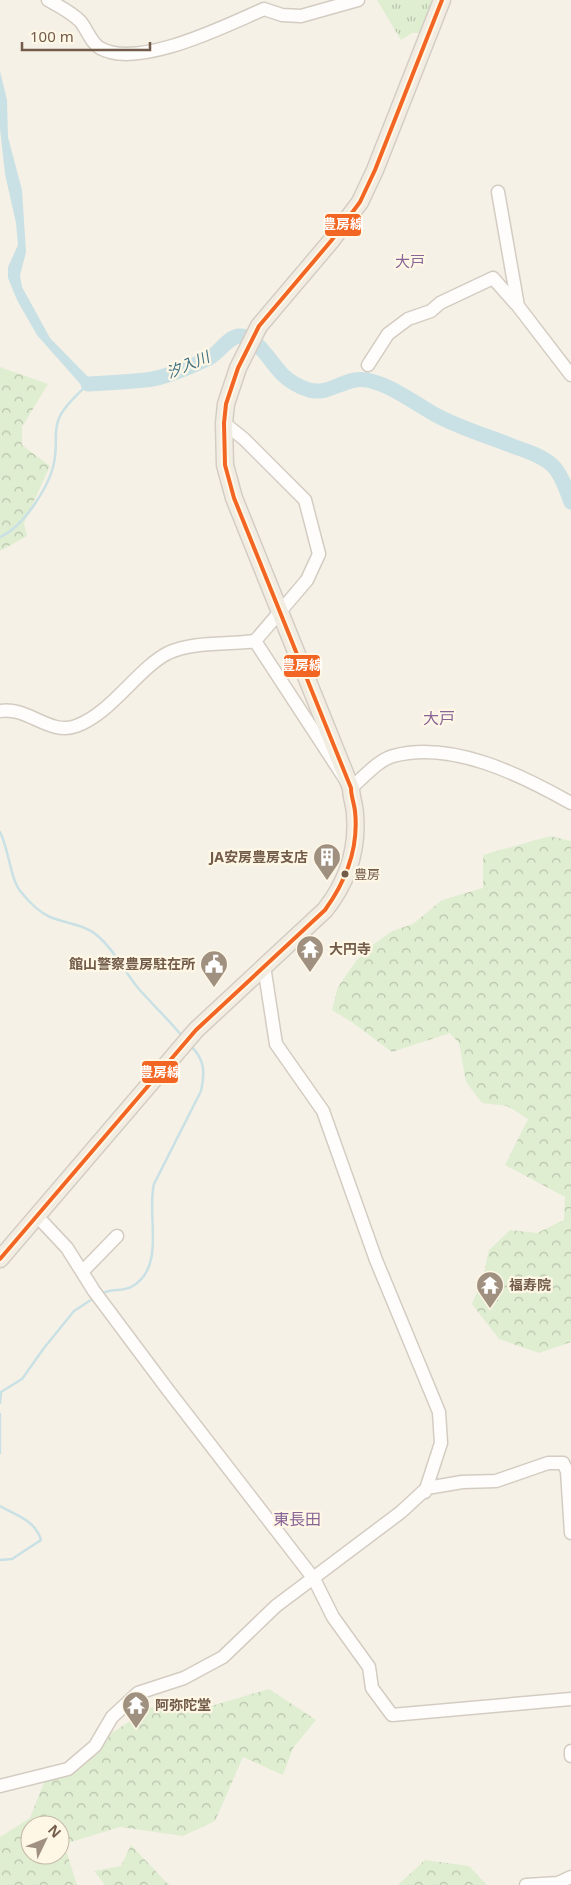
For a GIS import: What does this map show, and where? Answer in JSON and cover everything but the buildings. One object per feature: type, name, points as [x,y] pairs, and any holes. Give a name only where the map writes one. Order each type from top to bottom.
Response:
[{"type":"main road","points":[[0,1259],[196,1030],[325,910],[344,882],[350,867],[356,832],[351,788],[234,498],[225,465],[224,424],[226,404],[238,368],[259,326],[349,219],[360,202],[375,170],[442,0]]},
{"type":"street","points":[[48,0],[80,22],[97,47],[106,52],[131,54],[180,44],[264,9],[282,15],[301,16],[358,0]]},
{"type":"street","points":[[498,192],[518,306]]},
{"type":"street","points":[[368,365],[388,334],[408,319],[431,311],[440,302],[484,280],[493,278],[518,306],[571,375]]},
{"type":"street","points":[[0,711],[18,712],[65,729],[76,726],[121,695],[168,653],[185,648],[255,641],[307,580],[318,554],[305,500],[244,439],[224,424]]},
{"type":"street","points":[[255,641],[351,788],[378,765],[392,756],[437,752],[465,756],[542,786],[571,803]]},
{"type":"street","points":[[264,966],[276,1044],[323,1111],[376,1260],[440,1412],[441,1443],[425,1492]]},
{"type":"street","points":[[36,1215],[67,1248],[102,1302],[314,1579],[333,1617],[369,1666],[372,1688],[392,1715],[571,1699]]},
{"type":"street","points":[[82,1272],[117,1236]]},
{"type":"street","points":[[0,1786],[68,1769],[95,1746],[112,1717],[138,1693],[184,1678],[223,1657],[276,1606],[314,1579],[425,1492],[427,1488],[462,1482],[496,1481],[548,1463],[563,1463],[567,1471],[571,1533]]},
{"type":"street","points":[[571,1751],[571,1756]]},
{"type":"street","points":[[526,1885],[558,1883],[571,1877]]},
{"type":"green space","points":[[377,0],[436,0],[423,33],[412,33],[401,40]]},
{"type":"green space","points":[[0,367],[48,384],[22,427],[22,445],[50,466],[24,523],[27,536],[0,551]]},
{"type":"green space","points":[[550,836],[571,841],[571,1342],[539,1353],[499,1339],[472,1304],[483,1277],[489,1250],[510,1230],[537,1233],[564,1220],[565,1197],[505,1165],[528,1119],[507,1106],[482,1103],[466,1082],[459,1043],[450,1033],[392,1052],[332,1010],[338,987],[356,961],[370,947],[392,931],[413,924],[442,900],[483,888],[483,855]]},
{"type":"green space","points":[[269,1689],[316,1720],[293,1748],[283,1775],[243,1757],[215,1821],[183,1836],[120,1827],[70,1842],[70,1815],[31,1815],[46,1777],[133,1719],[146,1707],[173,1710],[201,1709]]},
{"type":"green space","points":[[20,1824],[20,1865],[70,1865],[70,1863],[77,1885],[0,1885],[0,1837]]},
{"type":"green space","points":[[131,1845],[170,1885],[105,1885],[94,1871],[121,1866]]},
{"type":"green space","points":[[425,1860],[469,1866],[487,1885],[398,1885]]},
{"type":"water","points":[[0,71],[7,100],[8,137],[22,190],[26,252],[20,275],[22,287],[50,338],[90,379],[107,383],[100,386],[82,386],[37,335],[17,300],[8,278],[8,267],[18,245],[16,223],[5,174],[0,128]]},
{"type":"waterway","name":"汐入川","points":[[88,384],[145,380],[169,375],[209,358],[235,337],[245,337],[252,340],[286,378],[309,390],[324,390],[359,380],[376,382],[453,424],[539,456],[552,465],[558,473],[571,502]]},
{"type":"waterway","points":[[0,537],[18,524],[36,503],[53,467],[56,452],[56,430],[60,416],[70,402],[87,385]]},
{"type":"waterway","points":[[0,832],[6,847],[14,880],[27,899],[46,915],[88,929],[99,937],[138,988],[182,1036]]},
{"type":"waterway","points":[[101,1294],[131,1287],[142,1278],[149,1267],[153,1240],[152,1197],[154,1184],[201,1091],[203,1067],[199,1056],[191,1046]]},
{"type":"waterway","points":[[0,1403],[1,1392],[22,1379],[74,1311],[94,1298]]},
{"type":"waterway","points":[[0,1414],[0,1453]]},
{"type":"waterway","points":[[0,1506],[30,1523],[41,1540],[12,1559],[0,1560]]},
{"type":"transit line","name":"豊房線","points":[[0,1259],[196,1030],[325,910],[345,876],[353,851],[356,825],[351,788],[234,498],[225,465],[224,423],[226,404],[238,368],[259,326],[331,241],[360,202],[375,170],[442,0]]},
{"type":"place","name":"豊房","points":[[345,874]]},
{"type":"place","name":"JA安房豊房支店","points":[[327,881]]},
{"type":"place","name":"大円寺","points":[[310,973]]},
{"type":"place","name":"館山警察豊房駐在所","points":[[214,988]]},
{"type":"place","name":"福寿院","points":[[490,1309]]},
{"type":"place","name":"阿弥陀堂","points":[[136,1729]]},
{"type":"district","name":"大戸","points":[[410,262]]},
{"type":"district","name":"大戸","points":[[439,718]]},
{"type":"district","name":"東長田","points":[[297,1519]]}]
